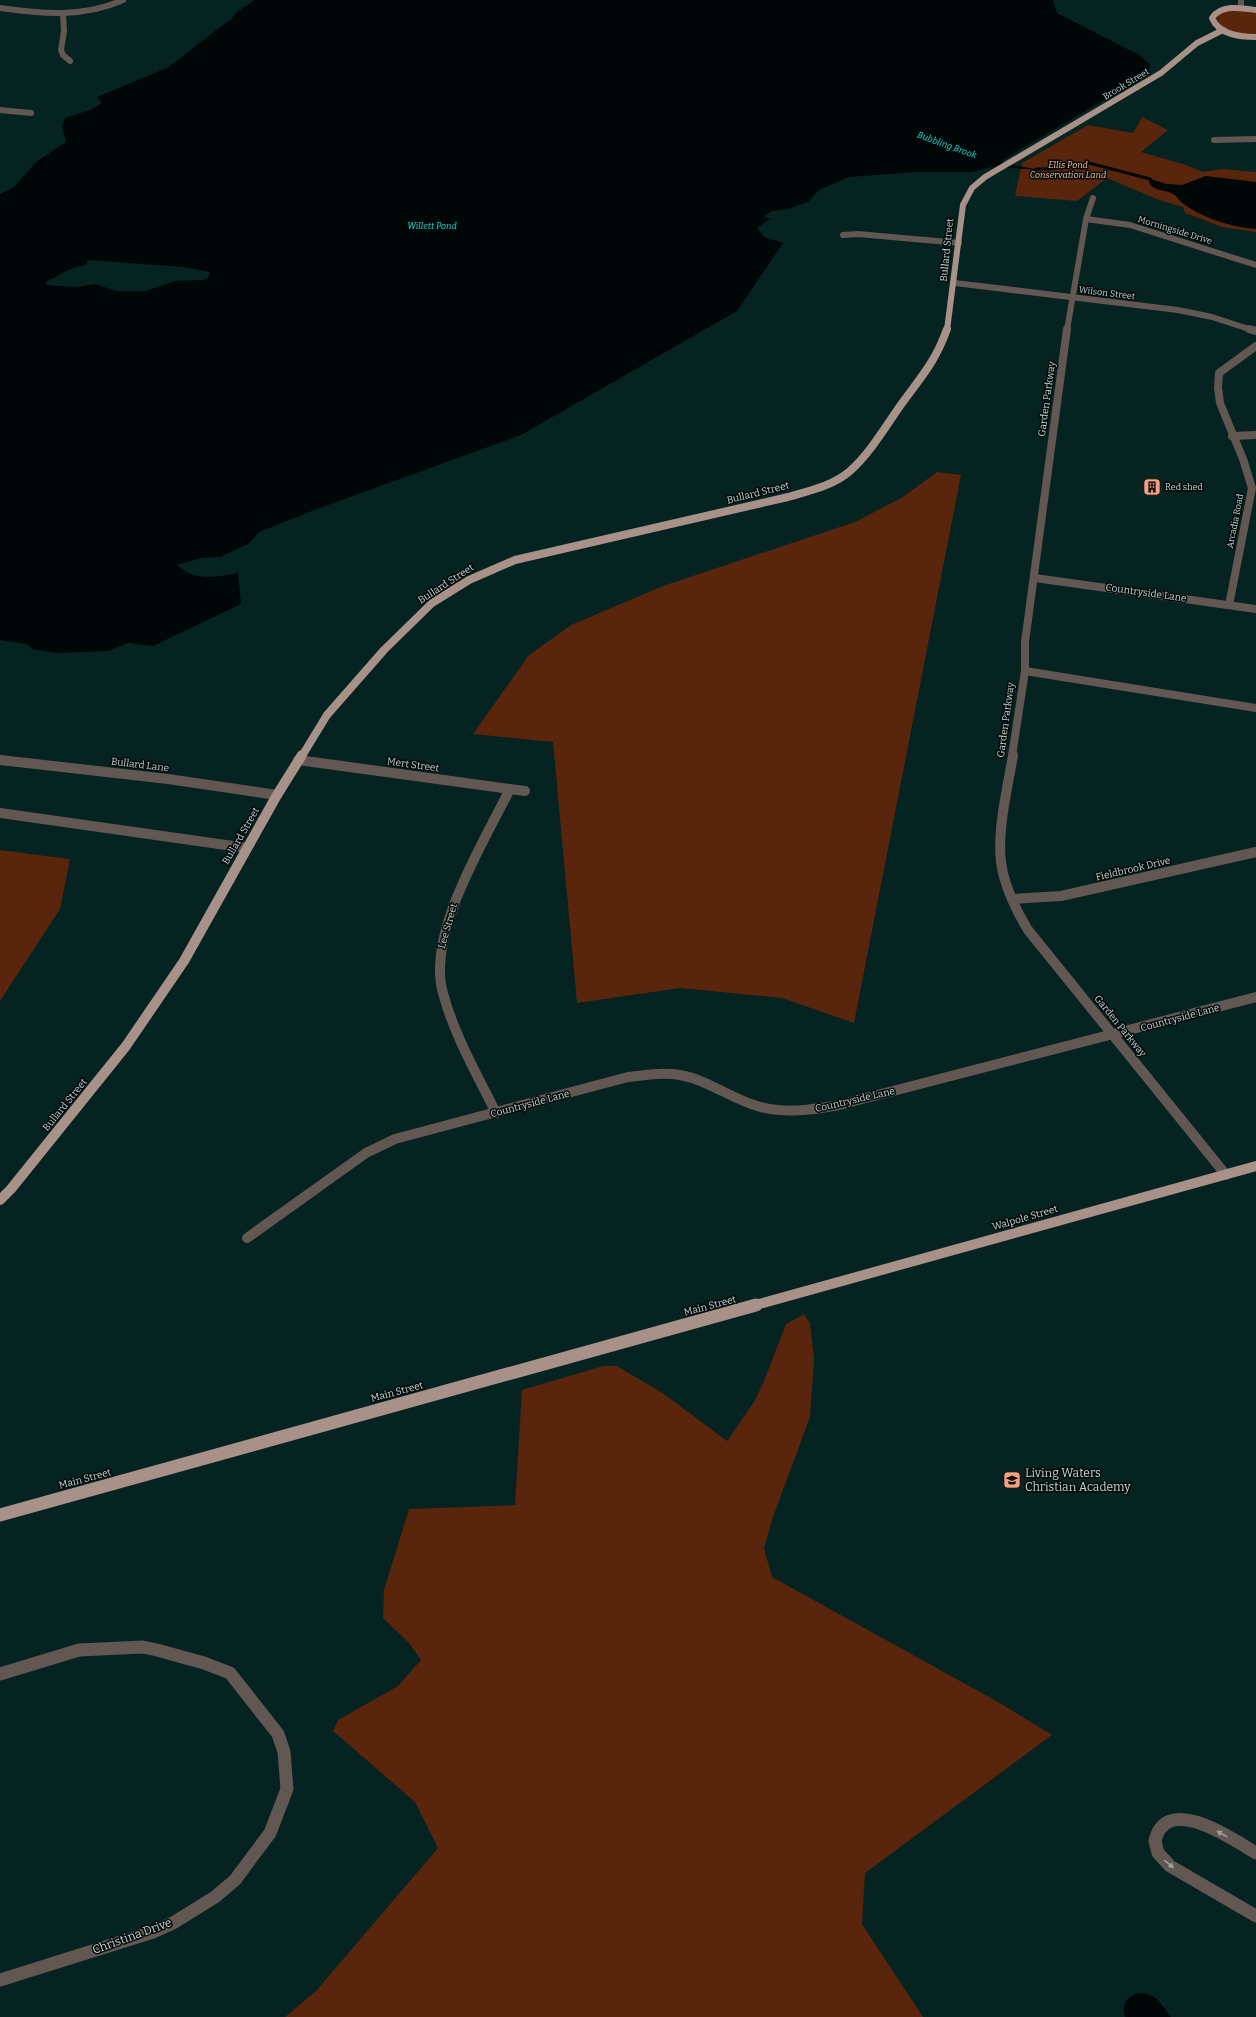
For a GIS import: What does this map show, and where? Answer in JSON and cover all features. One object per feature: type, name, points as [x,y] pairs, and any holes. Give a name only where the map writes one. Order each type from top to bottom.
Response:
[{"type":"main road","points":[[1256,10],[1240,8],[1223,10],[1212,16],[1214,24],[1222,30],[1256,41]]},
{"type":"main road","name":"Brook Street","points":[[1034,148],[1161,73],[1205,36],[1222,30]]},
{"type":"main road","points":[[1243,36],[1256,36]]},
{"type":"main road","name":"Bullard Street","points":[[0,1200],[126,1046],[184,961],[246,848],[298,760],[327,715],[384,650],[432,603],[469,580],[516,560],[788,497],[829,484],[849,472],[879,439],[900,406],[928,370],[940,347],[949,324],[965,199],[972,188],[999,169],[1034,148]]},
{"type":"main road","name":"Walpole Street","points":[[801,1293],[1256,1166]]},
{"type":"main road","name":"Main Street","points":[[0,1515],[801,1293]]},
{"type":"street","points":[[0,8],[63,14],[97,10],[112,6],[123,0]]},
{"type":"street","points":[[1240,8],[1241,0]]},
{"type":"street","points":[[63,14],[64,31],[61,50],[63,55],[70,60]]},
{"type":"street","points":[[0,110],[31,113]]},
{"type":"street","points":[[1214,140],[1256,139]]},
{"type":"street","name":"Garden Parkway","points":[[1093,198],[1086,220],[1053,436],[1035,578],[1025,642],[1025,671],[1001,842],[1001,861],[1006,882],[1013,899],[1028,930],[1040,947],[1114,1035],[1226,1175]]},
{"type":"street","name":"Morningside Drive","points":[[1086,220],[1130,225],[1256,265]]},
{"type":"street","points":[[843,235],[858,234],[959,243]]},
{"type":"street","name":"Wilson Street","points":[[955,283],[1178,310],[1256,331]]},
{"type":"street","name":"Arcadia Road","points":[[1229,605],[1252,488],[1250,474],[1232,436],[1217,387],[1219,373],[1256,346]]},
{"type":"street","points":[[1232,436],[1256,434]]},
{"type":"street","name":"Countryside Lane","points":[[1035,578],[1256,610]]},
{"type":"street","points":[[1025,671],[1256,708]]},
{"type":"street","name":"Bullard Lane","points":[[0,760],[168,779],[277,795]]},
{"type":"street","name":"Mert Street","points":[[298,760],[525,791]]},
{"type":"street","name":"Lee Street","points":[[496,1113],[455,1029],[442,992],[440,954],[446,927],[456,898],[510,789]]},
{"type":"street","points":[[0,813],[246,848]]},
{"type":"street","name":"Fieldbrook Drive","points":[[1013,899],[1061,896],[1256,852]]},
{"type":"street","name":"Countryside Lane","points":[[247,1238],[366,1153],[395,1139],[628,1077],[658,1074],[680,1075],[697,1079],[757,1106],[783,1111],[811,1110],[839,1105],[1256,998]]},
{"type":"street","name":"Christina Drive","points":[[0,1674],[79,1650],[143,1648],[204,1663],[230,1673],[249,1695],[278,1734],[284,1752],[287,1789],[270,1833],[235,1880],[215,1897],[174,1923],[153,1932],[0,1980]]},
{"type":"street","points":[[1256,1853],[1210,1827],[1184,1818],[1174,1819],[1165,1823],[1155,1838],[1156,1848],[1162,1858],[1170,1866],[1256,1916]]},
{"type":"green space","points":[[1227,10],[1256,11],[1256,35],[1233,32],[1218,24],[1216,19],[1218,14]]},
{"type":"green space","name":"Ellis Pond Conservation Land","points":[[1142,117],[1168,130],[1141,152],[1186,165],[1203,172],[1223,169],[1256,172],[1256,232],[1222,227],[1185,213],[1183,207],[1159,200],[1107,178],[1077,201],[1015,196],[1022,163],[1088,125],[1133,133]]},
{"type":"green space","points":[[937,472],[961,475],[854,1023],[782,998],[680,988],[577,1003],[553,742],[473,734],[529,655],[571,625],[663,586],[855,522],[903,497]]},
{"type":"green space","points":[[0,850],[70,859],[60,909],[0,1001]]},
{"type":"green space","points":[[804,1314],[810,1323],[814,1359],[810,1417],[773,1517],[764,1548],[772,1577],[998,1702],[1052,1735],[865,1873],[862,1924],[923,2017],[285,2017],[316,1991],[438,1848],[415,1802],[333,1731],[338,1720],[398,1686],[421,1660],[409,1643],[383,1618],[384,1590],[409,1509],[515,1505],[522,1390],[603,1366],[617,1366],[664,1394],[727,1441],[754,1402],[764,1381],[786,1324]]},
{"type":"water","name":"Willett Pond","points":[[254,0],[1053,0],[1057,13],[1141,56],[1150,65],[1149,70],[1136,81],[1001,161],[1011,165],[1042,170],[992,167],[972,172],[916,172],[849,177],[819,190],[808,202],[788,209],[772,211],[764,216],[770,219],[757,228],[764,237],[783,243],[737,311],[521,435],[317,509],[259,532],[248,544],[220,557],[201,558],[177,565],[191,574],[206,577],[238,573],[241,604],[153,646],[128,643],[108,651],[56,653],[32,649],[27,644],[0,640],[0,194],[14,187],[36,162],[66,142],[62,126],[65,118],[90,110],[102,103],[97,97],[169,67],[224,24],[230,21],[238,11]],"holes":[[[87,260],[184,267],[210,272],[208,278],[202,280],[175,281],[145,291],[116,291],[95,284],[75,287],[47,285],[46,282],[68,270],[87,264]]]},
{"type":"water","points":[[1206,176],[1256,182],[1256,229],[1226,224],[1207,217],[1189,208],[1172,193],[1157,189],[1149,182],[1150,179],[1167,184],[1182,185]]},
{"type":"water","points":[[1140,1993],[1151,1995],[1155,1998],[1162,2004],[1171,2017],[1125,2017],[1124,2008],[1126,2001],[1135,1994]]},
{"type":"waterway","name":"Bubbling Brook","points":[[1036,169],[1050,169],[1089,163],[1150,179],[1155,184]]},
{"type":"place","name":"Red shed","points":[[1152,487]]},
{"type":"place","name":"Living Waters Christian Academy","points":[[1012,1480]]}]
